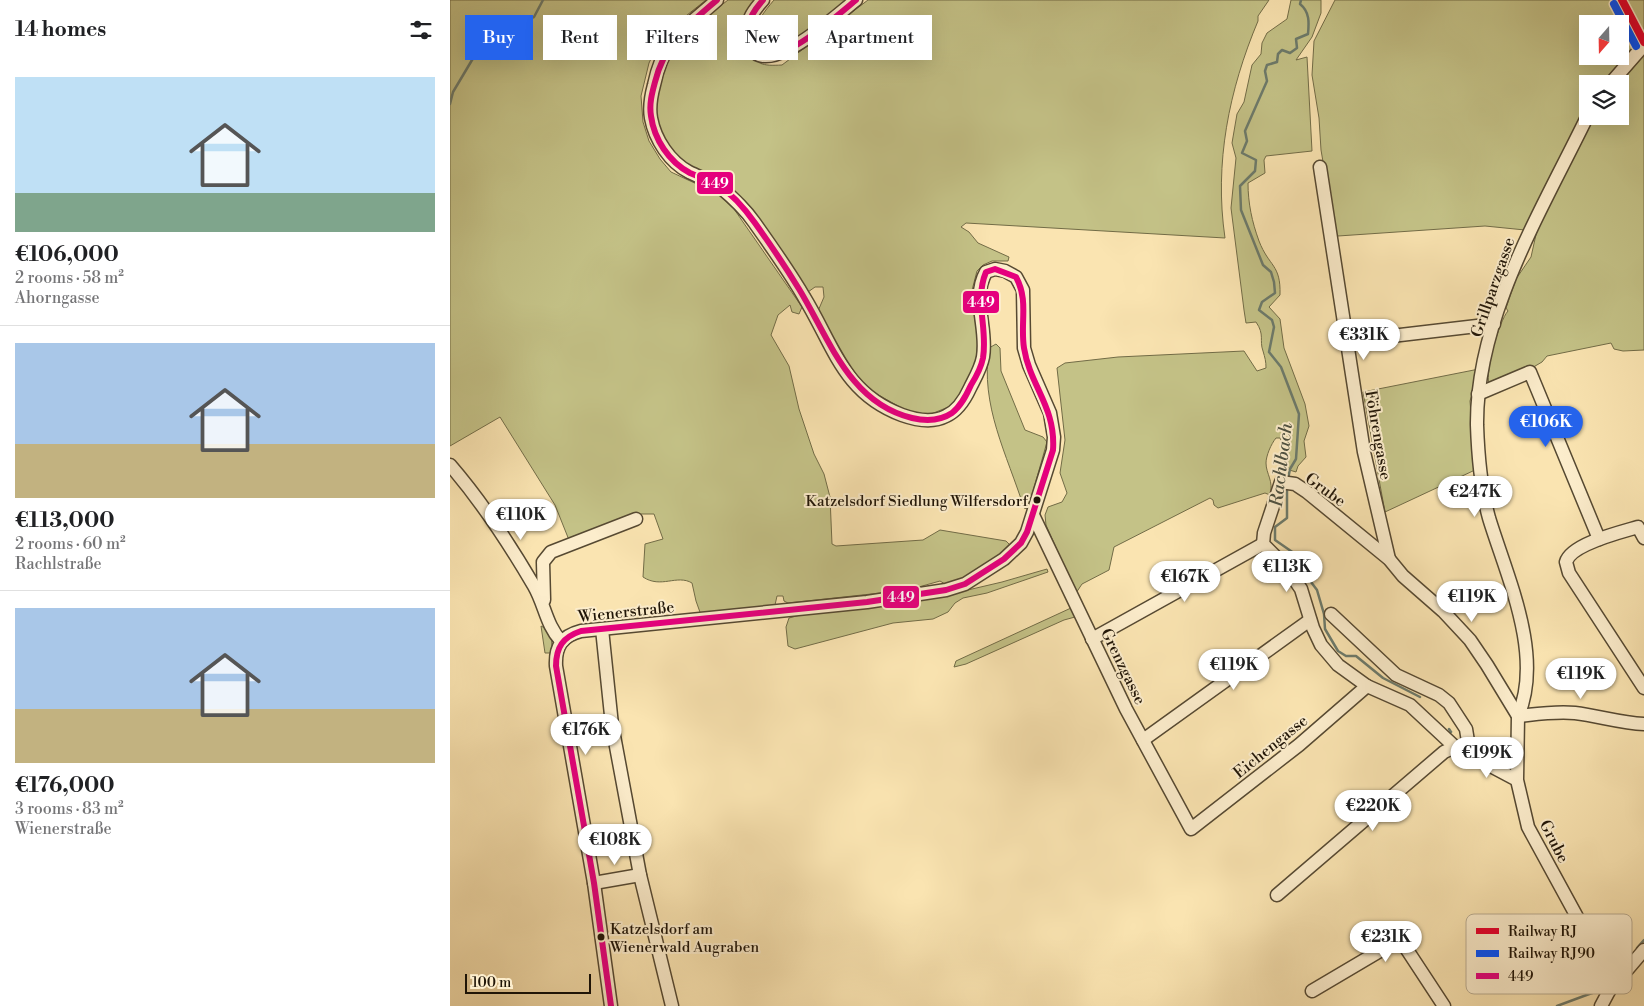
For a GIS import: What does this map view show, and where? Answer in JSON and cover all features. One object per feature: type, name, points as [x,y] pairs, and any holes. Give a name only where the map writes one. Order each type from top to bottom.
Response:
[{"type":"street","name":"Wienerstraße","points":[[611,1006],[594,883],[556,666],[557,650],[562,641],[572,634],[602,629],[867,602],[946,590],[965,584],[1004,559],[1021,542],[1034,515],[1053,450],[1054,437],[1050,413],[1029,365],[1024,348],[1023,290],[1016,276],[1005,270],[994,269],[986,272],[982,280],[978,291],[983,356],[968,393],[955,411],[934,421],[910,418],[891,411],[865,395],[852,381],[838,361],[805,298],[746,212],[719,186],[688,172],[668,154],[659,140],[651,119],[651,98],[656,76],[665,50],[671,41],[717,0]]},
{"type":"street","points":[[763,0],[749,18],[747,29],[749,43],[756,52],[769,57],[782,54],[806,39],[856,0]]},
{"type":"street","points":[[1618,75],[1644,45]]},
{"type":"street","name":"Grillparzgasse","points":[[1518,716],[1524,702],[1526,679],[1524,634],[1516,594],[1489,518],[1483,491],[1477,426],[1478,394],[1494,324],[1527,235],[1583,125]]},
{"type":"street","name":"Föhrengasse","points":[[1320,167],[1364,452],[1389,559]]},
{"type":"street","points":[[1348,341],[1494,324]]},
{"type":"street","points":[[1478,394],[1530,372],[1599,539]]},
{"type":"street","points":[[450,465],[487,515],[542,602],[549,626],[562,641]]},
{"type":"street","name":"Grube","points":[[1263,544],[1264,533],[1281,482],[1295,484],[1389,559],[1470,640],[1518,716],[1516,780],[1528,827],[1575,914]]},
{"type":"street","name":"Grenzgasse","points":[[1034,515],[1092,639],[1191,830]]},
{"type":"street","points":[[542,602],[546,599],[543,562],[551,552],[636,519]]},
{"type":"street","points":[[1641,532],[1599,539],[1569,554],[1566,562],[1569,573],[1644,688]]},
{"type":"street","points":[[1092,639],[1263,544],[1286,567],[1301,589],[1310,620],[1321,645],[1338,665],[1367,686],[1410,705],[1455,748],[1470,754],[1516,780]]},
{"type":"street","points":[[1331,614],[1396,675],[1439,695],[1449,703],[1466,729],[1470,754]]},
{"type":"street","points":[[1143,740],[1310,620]]},
{"type":"street","points":[[602,629],[612,725],[640,875],[672,1006]]},
{"type":"street","name":"Eichengasse","points":[[1191,830],[1299,745],[1367,686]]},
{"type":"street","points":[[1518,716],[1554,712],[1576,713],[1630,724],[1644,724]]},
{"type":"street","points":[[1278,895],[1444,752],[1455,748]]},
{"type":"street","points":[[594,883],[640,875]]},
{"type":"street","points":[[1312,991],[1400,939],[1444,1006]]},
{"type":"street","points":[[1632,963],[1644,950]]},
{"type":"street","points":[[1601,1006],[1606,994]]},
{"type":"shaded area","points":[[450,0],[706,0],[687,15],[627,15],[627,60],[650,60],[641,96],[643,122],[649,141],[660,159],[671,172],[718,194],[734,209],[802,307],[799,314],[792,312],[790,305],[778,315],[771,335],[789,366],[799,409],[814,454],[824,474],[830,497],[832,544],[836,546],[923,540],[940,530],[1006,541],[1011,546],[986,568],[964,579],[945,584],[940,581],[908,590],[788,603],[784,601],[783,596],[777,596],[775,605],[701,615],[692,583],[681,580],[656,582],[643,577],[645,544],[663,539],[654,514],[635,514],[569,540],[555,505],[500,417],[450,446]]},
{"type":"shaded area","points":[[728,0],[760,0],[756,15],[727,15],[727,60],[756,60],[765,65],[782,65],[789,60],[798,60],[798,53],[808,45],[808,60],[932,60],[932,15],[848,15],[868,0],[1269,0],[1258,16],[1258,21],[1239,73],[1226,127],[1221,182],[1225,238],[966,223],[961,227],[969,232],[978,243],[1009,257],[1008,261],[992,261],[983,265],[977,271],[971,294],[978,339],[976,360],[967,384],[951,406],[931,414],[919,414],[905,410],[868,389],[854,374],[837,344],[827,332],[818,311],[824,297],[823,287],[815,287],[808,292],[748,210],[685,166],[663,140],[655,109],[663,63],[665,60],[717,60],[717,15],[709,15]]},
{"type":"shaded area","points":[[774,0],[851,0],[832,15],[808,15],[808,34],[798,41],[798,15],[763,15]]},
{"type":"shaded area","points":[[1291,0],[1321,0],[1321,13],[1312,37],[1296,60],[1307,57],[1312,151],[1266,156],[1264,160],[1265,173],[1248,183],[1248,190],[1254,227],[1263,250],[1279,277],[1280,295],[1269,307],[1280,319],[1284,348],[1305,404],[1309,426],[1304,441],[1306,457],[1298,466],[1296,472],[1286,469],[1282,442],[1280,438],[1276,438],[1272,443],[1266,460],[1271,486],[1270,495],[1265,493],[1218,508],[1210,498],[1114,547],[1109,570],[1082,584],[1076,593],[1046,525],[1045,515],[1048,507],[1062,502],[1067,493],[1060,473],[1065,440],[1057,368],[1065,363],[1118,357],[1244,351],[1257,371],[1266,368],[1260,330],[1256,322],[1246,323],[1244,310],[1231,208],[1236,158],[1232,143],[1237,114],[1244,102],[1252,65],[1261,54],[1262,43],[1267,33],[1287,19]]},
{"type":"shaded area","points":[[1335,0],[1644,0],[1644,350],[1623,351],[1614,349],[1611,343],[1547,356],[1542,362],[1530,369],[1489,384],[1489,369],[1497,335],[1504,316],[1508,311],[1506,308],[1516,279],[1531,257],[1539,221],[1530,216],[1525,230],[1485,226],[1338,236],[1335,232],[1321,150],[1319,118],[1312,75],[1314,41]]},
{"type":"shaded area","points":[[996,344],[1000,348],[1001,371],[1025,430],[1043,437],[1047,442],[1028,509],[1024,508],[1003,449],[988,390],[989,348]]},
{"type":"shaded area","points":[[1479,369],[1470,401],[1475,470],[1385,512],[1363,392]]},
{"type":"shaded area","points":[[1047,569],[1048,572],[987,593],[963,598],[955,603],[948,612],[933,619],[893,623],[795,649],[788,646],[786,627],[789,618],[804,614],[955,593]]},
{"type":"shaded area","points":[[1071,608],[1075,617],[1064,620],[966,664],[954,667],[956,661]]},
{"type":"shaded area","points":[[541,626],[550,634],[551,653],[545,653]]},
{"type":"waterway","points":[[450,104],[453,92],[478,50],[493,43],[519,24],[534,17],[543,0]]},
{"type":"waterway","name":"Rachlbach","points":[[1288,479],[1290,469],[1296,459],[1299,414],[1281,367],[1269,352],[1274,327],[1272,320],[1259,310],[1262,302],[1275,293],[1274,282],[1271,272],[1263,265],[1241,210],[1240,186],[1255,171],[1256,160],[1242,153],[1247,141],[1245,131],[1267,81],[1265,71],[1267,65],[1277,62],[1278,54],[1282,50],[1290,53],[1297,48],[1296,39],[1308,34],[1308,18],[1306,11],[1300,4],[1301,0]]},
{"type":"waterway","name":"Rachlbach","points":[[1287,487],[1287,518],[1275,527],[1275,540],[1301,558],[1302,570],[1317,590],[1324,614],[1325,629],[1338,651],[1346,656],[1356,656],[1383,678],[1420,697]]},
{"type":"waterway","points":[[1637,948],[1644,940]]},
{"type":"waterway","points":[[1557,1006],[1589,994]]},
{"type":"rail line","name":"RJ","points":[[1622,0],[1644,42]]},
{"type":"rail line","name":"RJ90","points":[[1614,4],[1636,46]]},
{"type":"transit line","name":"449","points":[[611,1006],[594,883],[556,666],[557,653],[565,640],[581,631],[867,602],[946,590],[965,584],[1004,559],[1021,543],[1027,532],[1053,450],[1051,421],[1031,374],[1024,348],[1023,303],[1020,286],[1016,277],[995,269],[986,272],[981,293],[984,336],[983,358],[976,376],[958,407],[943,418],[932,420],[912,418],[890,410],[856,384],[831,347],[794,280],[743,207],[718,185],[690,173],[675,163],[669,156],[655,133],[650,112],[652,94],[659,68],[678,36],[717,0]]},
{"type":"transit line","name":"449","points":[[763,0],[753,13],[748,30],[754,52],[765,56],[775,55],[799,44],[856,0]]},
{"type":"place","name":"Katzelsdorf Siedlung Wilfersdorf","points":[[1037,500]]},
{"type":"place","name":"Katzelsdorf am Wienerwald Augraben","points":[[601,937]]}]
